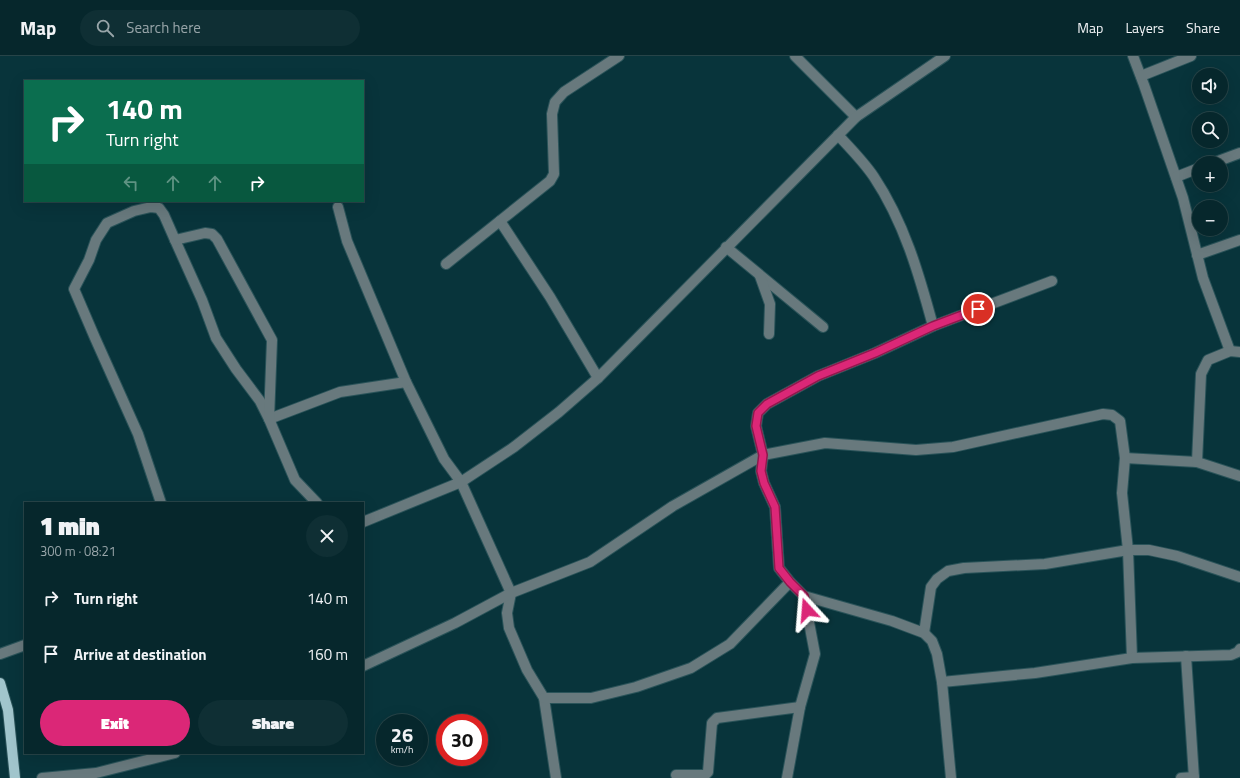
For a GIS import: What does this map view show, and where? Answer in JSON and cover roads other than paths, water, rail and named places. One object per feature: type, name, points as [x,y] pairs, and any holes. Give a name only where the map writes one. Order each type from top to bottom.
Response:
[{"type":"main road","points":[[0,683],[8,710],[15,778]]},
{"type":"street","points":[[446,264],[550,181],[554,174],[552,114],[555,102],[564,92],[619,56]]},
{"type":"street","points":[[796,56],[856,117]]},
{"type":"street","points":[[364,522],[461,482],[514,447],[559,412],[598,378],[856,117],[945,56]]},
{"type":"street","points":[[1133,56],[1183,198],[1203,278],[1235,351],[1208,360],[1202,374],[1197,462]]},
{"type":"street","points":[[1141,76],[1191,56]]},
{"type":"street","points":[[838,134],[874,176],[900,224],[918,273],[933,326]]},
{"type":"street","points":[[1228,157],[1240,153]]},
{"type":"street","points":[[1176,177],[1192,171]]},
{"type":"street","points":[[161,502],[138,434],[74,288],[89,260],[96,240],[107,223],[134,211],[151,207],[159,208],[164,215],[202,300],[216,338],[236,369],[260,401],[269,418],[295,480],[316,502]]},
{"type":"street","points":[[338,207],[347,241],[406,382],[444,459],[461,482],[511,593],[507,613],[509,628],[527,670],[544,698],[556,778]]},
{"type":"street","points":[[500,221],[550,297],[598,378]]},
{"type":"street","points":[[175,240],[204,233],[212,234],[217,239],[272,340],[269,418]]},
{"type":"street","points":[[1197,255],[1240,240]]},
{"type":"street","points":[[726,247],[823,327]]},
{"type":"street","points":[[760,276],[770,304],[769,334]]},
{"type":"street","points":[[951,778],[942,682],[938,654],[932,641],[924,633],[892,621],[804,596],[779,568],[775,507],[764,483],[761,471],[763,455],[756,426],[758,413],[767,404],[818,376],[875,353],[933,326],[1052,281]]},
{"type":"street","points":[[269,418],[340,392],[406,382]]},
{"type":"street","points":[[364,666],[455,623],[511,593],[590,562],[673,506],[763,455],[825,443],[916,450],[953,447],[1103,414],[1112,415],[1120,421],[1125,458],[1122,492],[1128,550],[1132,658]]},
{"type":"street","points":[[1125,458],[1197,462],[1240,476]]},
{"type":"street","points":[[924,633],[931,587],[937,579],[948,571],[964,568],[1045,564],[1128,550],[1149,550],[1176,556],[1240,577]]},
{"type":"street","points":[[544,698],[591,698],[636,687],[691,668],[730,644],[790,582]]},
{"type":"street","points":[[787,778],[800,707],[815,654],[804,596]]},
{"type":"street","points":[[0,654],[24,645]]},
{"type":"street","points":[[942,682],[1035,672],[1132,658],[1231,655],[1238,652],[1240,649]]},
{"type":"street","points":[[1181,778],[1194,777],[1186,656]]},
{"type":"street","points":[[676,775],[705,775],[708,772],[712,723],[717,718],[800,707]]},
{"type":"street","points":[[42,778],[96,773],[171,754]]}]
